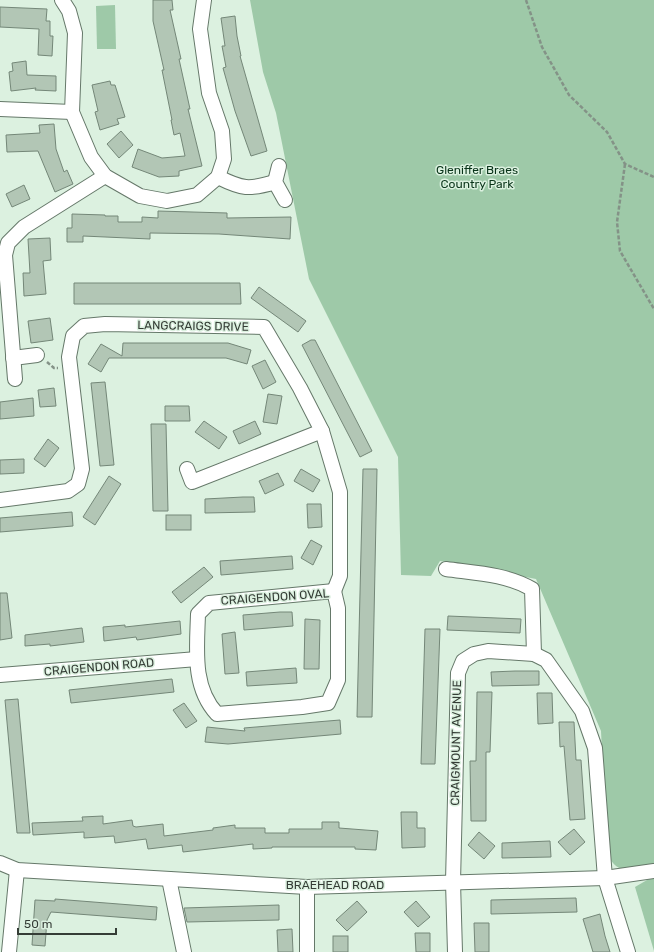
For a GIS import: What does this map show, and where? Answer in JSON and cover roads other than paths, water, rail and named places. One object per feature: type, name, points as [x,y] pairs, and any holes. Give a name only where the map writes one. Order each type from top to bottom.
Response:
[{"type":"street","points":[[62,0],[69,11],[75,33],[72,112],[91,157],[105,176],[140,196],[167,201],[197,195],[218,177],[224,159],[222,138],[209,93],[200,29],[204,0]]},
{"type":"street","points":[[0,109],[72,112]]},
{"type":"street","points":[[279,166],[275,182],[285,200]]},
{"type":"street","points":[[15,379],[5,255],[8,243],[24,227],[105,176]]},
{"type":"street","points":[[218,177],[239,187],[260,186],[275,182]]},
{"type":"street","name":"LANGCRAIGS DRIVE","points":[[0,500],[68,491],[78,484],[82,469],[69,357],[74,336],[84,326],[105,324],[264,327],[300,388],[322,431],[340,492],[340,576],[334,591]]},
{"type":"street","points":[[13,358],[37,355]]},
{"type":"street","points":[[187,469],[192,482],[322,431]]},
{"type":"street","points":[[446,569],[504,578],[522,583],[532,588],[534,654],[546,660],[582,711],[595,748],[604,878],[628,952]]},
{"type":"street","name":"CRAIGENDON OVAL","points":[[334,591],[338,608],[338,680],[328,703],[302,707],[217,714],[207,703],[200,683],[197,659],[198,614],[209,603],[334,591]]},
{"type":"street","name":"CRAIGMOUNT AVENUE","points":[[454,952],[453,882],[458,673],[463,661],[474,654],[488,652],[534,654]]},
{"type":"street","name":"CRAIGENDON ROAD","points":[[0,675],[197,659]]},
{"type":"street","name":"BRAEHEAD ROAD","points":[[0,863],[17,870],[307,887],[604,878],[654,871]]},
{"type":"street","points":[[9,952],[17,870]]},
{"type":"street","points":[[169,879],[184,952]]},
{"type":"street","points":[[307,887],[308,952]]},
{"type":"park label","name":"Gleniffer Braes Country Park","points":[[477,177]]}]
